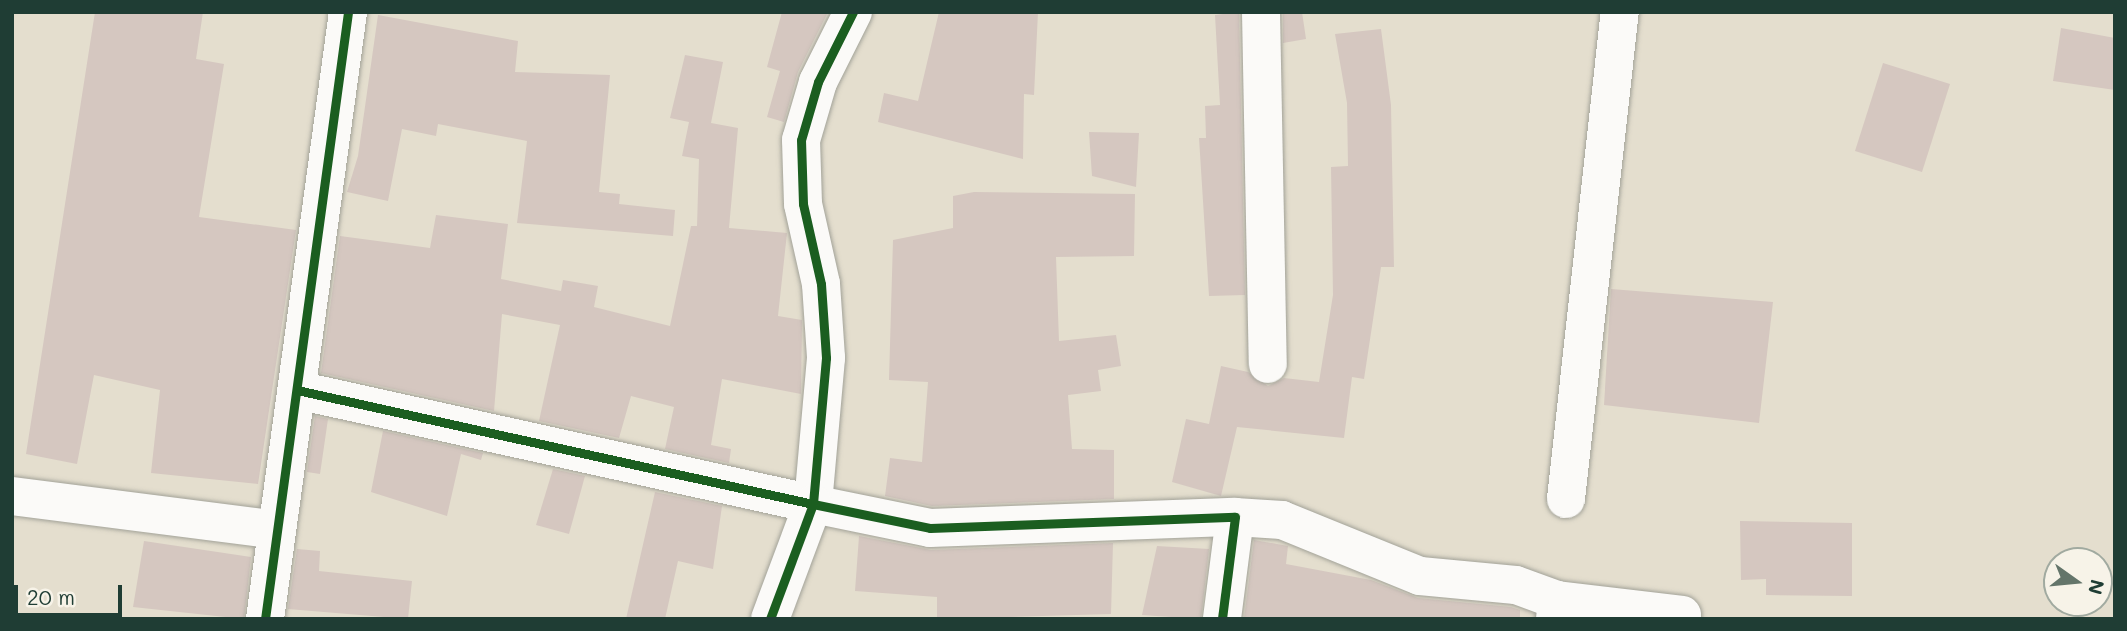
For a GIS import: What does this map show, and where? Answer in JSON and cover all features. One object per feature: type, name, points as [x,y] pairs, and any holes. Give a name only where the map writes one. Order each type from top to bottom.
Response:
[{"type":"street","points":[[265,619],[348,12]]},
{"type":"street","points":[[770,619],[813,504],[826,358],[821,284],[803,204],[801,140],[818,82],[853,12]]},
{"type":"street","points":[[1261,12],[1268,364]]},
{"type":"street","points":[[1566,499],[1620,12]]},
{"type":"street","points":[[297,390],[930,528],[1235,517],[1283,520],[1420,576],[1516,585],[1556,610],[1682,615]]},
{"type":"street","points":[[12,496],[276,530]]},
{"type":"street","points":[[1222,619],[1235,517]]},
{"type":"building","points":[[95,12],[203,12],[196,59],[224,64],[199,217],[296,230],[258,484],[151,473],[160,390],[94,375],[77,464],[26,454]]},
{"type":"building","points":[[782,12],[828,12],[798,72],[784,122],[767,117],[780,71],[767,67]]},
{"type":"building","points":[[939,12],[1038,12],[1034,95],[1024,94],[1023,159],[878,122],[884,93],[918,101]]},
{"type":"building","points":[[1239,12],[1245,295],[1209,296],[1199,138],[1206,138],[1205,106],[1220,105],[1215,15]]},
{"type":"building","points":[[1283,12],[1302,12],[1306,39],[1283,43]]},
{"type":"building","points":[[378,15],[518,41],[515,72],[610,75],[599,192],[620,194],[619,204],[675,210],[673,236],[517,223],[527,141],[438,124],[436,136],[402,129],[388,201],[347,192],[358,156]]},
{"type":"building","points":[[2061,28],[2115,38],[2115,90],[2053,81]]},
{"type":"building","points":[[1381,29],[1391,105],[1394,267],[1381,267],[1364,379],[1352,377],[1344,438],[1237,427],[1221,496],[1172,482],[1186,419],[1209,424],[1221,366],[1248,372],[1268,386],[1284,378],[1319,382],[1333,295],[1331,167],[1348,166],[1347,103],[1335,34]]},
{"type":"building","points":[[685,55],[723,62],[711,123],[738,128],[729,228],[787,233],[778,316],[802,320],[801,394],[722,379],[711,445],[731,449],[729,463],[665,449],[674,407],[631,396],[619,438],[539,421],[560,325],[502,314],[494,411],[321,373],[340,236],[430,248],[436,215],[508,224],[501,279],[561,291],[563,280],[598,286],[594,307],[670,326],[691,226],[697,226],[699,159],[682,156],[689,122],[670,118]]},
{"type":"building","points":[[1883,63],[1950,84],[1922,172],[1855,151]]},
{"type":"building","points":[[1089,132],[1139,133],[1136,187],[1092,176]]},
{"type":"building","points":[[974,192],[1135,194],[1134,256],[1056,257],[1059,341],[1116,335],[1121,366],[1098,370],[1101,391],[1068,395],[1072,449],[1114,450],[1114,499],[932,506],[885,496],[890,458],[922,462],[928,382],[889,380],[893,240],[953,228],[953,196]]},
{"type":"building","points":[[1611,289],[1773,302],[1759,423],[1604,405]]},
{"type":"building","points":[[315,416],[328,419],[320,474],[307,472]]},
{"type":"building","points":[[383,431],[483,453],[481,460],[461,454],[447,516],[371,492]]},
{"type":"building","points":[[553,469],[585,476],[569,534],[536,525]]},
{"type":"building","points":[[655,492],[722,506],[713,569],[678,561],[665,619],[626,619]]},
{"type":"building","points":[[1740,521],[1852,523],[1852,596],[1766,595],[1766,579],[1741,580]]},
{"type":"building","points":[[859,536],[931,550],[1113,543],[1111,614],[937,619],[937,597],[855,591]]},
{"type":"building","points":[[1254,540],[1288,546],[1286,564],[1371,580],[1418,598],[1511,607],[1520,610],[1520,619],[1244,619]]},
{"type":"building","points":[[144,541],[251,557],[244,619],[133,607]]},
{"type":"building","points":[[1157,546],[1209,549],[1201,619],[1142,615]]},
{"type":"building","points":[[297,549],[320,551],[319,571],[412,581],[408,619],[288,609]]},
{"type":"cycle path","points":[[265,619],[348,12]]},
{"type":"cycle path","points":[[853,12],[818,82],[801,140],[803,204],[821,284],[826,358],[813,504],[930,528],[1235,517],[1222,619]]},
{"type":"cycle path","points":[[297,390],[813,504],[770,619]]}]
